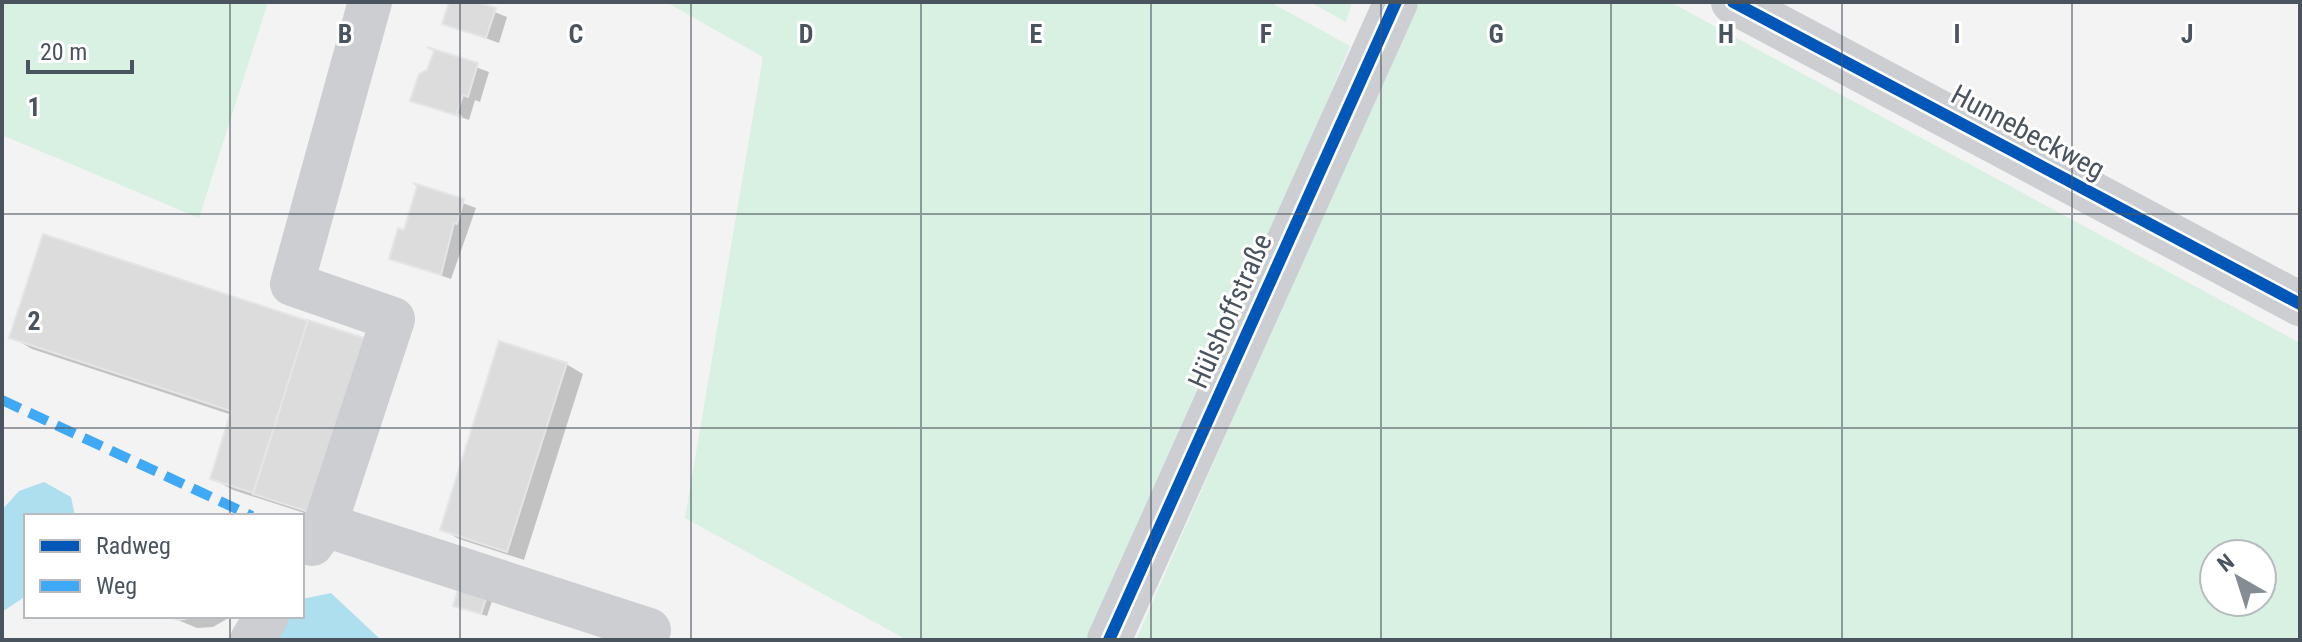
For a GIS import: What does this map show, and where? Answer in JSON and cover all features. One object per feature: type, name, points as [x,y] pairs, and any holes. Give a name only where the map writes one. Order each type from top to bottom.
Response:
[{"type":"street","points":[[370,2],[292,284],[393,319],[310,542],[649,630]]},
{"type":"street","name":"Hülshoffstraße","points":[[1109,640],[1396,2]]},
{"type":"street","name":"Hunnebeckweg","points":[[1733,2],[2300,304]]},
{"type":"street","points":[[252,640],[266,618]]},
{"type":"green space","points":[[2,2],[268,2],[199,218],[2,135]]},
{"type":"green space","points":[[666,2],[1270,2],[1350,46],[1106,640],[907,640],[685,518],[763,57]]},
{"type":"green space","points":[[1310,2],[1352,2],[1346,22]]},
{"type":"green space","points":[[1415,2],[1670,2],[2300,343],[2300,640],[1136,640]]},
{"type":"water","points":[[44,482],[71,497],[75,514],[24,514],[24,597],[2,612],[2,510],[19,491]]},
{"type":"water","points":[[331,593],[381,640],[275,640],[289,618],[304,618],[304,599]]},
{"type":"building","points":[[449,2],[477,2],[496,8],[486,38],[442,24]]},
{"type":"building","points":[[427,47],[478,63],[468,97],[463,95],[457,113],[462,117],[410,101],[419,74],[427,70],[434,51]]},
{"type":"building","points":[[413,183],[464,199],[457,224],[454,223],[441,275],[389,259],[398,228],[404,230],[417,186]]},
{"type":"building","points":[[43,234],[308,321],[253,493],[210,479],[231,411],[9,338]]},
{"type":"building","points":[[308,320],[364,338],[309,512],[253,494]]},
{"type":"building","points":[[499,341],[567,363],[507,552],[440,530]]},
{"type":"building","points":[[459,587],[487,596],[481,614],[453,606]]},
{"type":"marked path","points":[[2,400],[248,514]]},
{"type":"cycle path","points":[[1109,640],[1396,2]]},
{"type":"cycle path","points":[[1733,2],[2300,304]]}]
